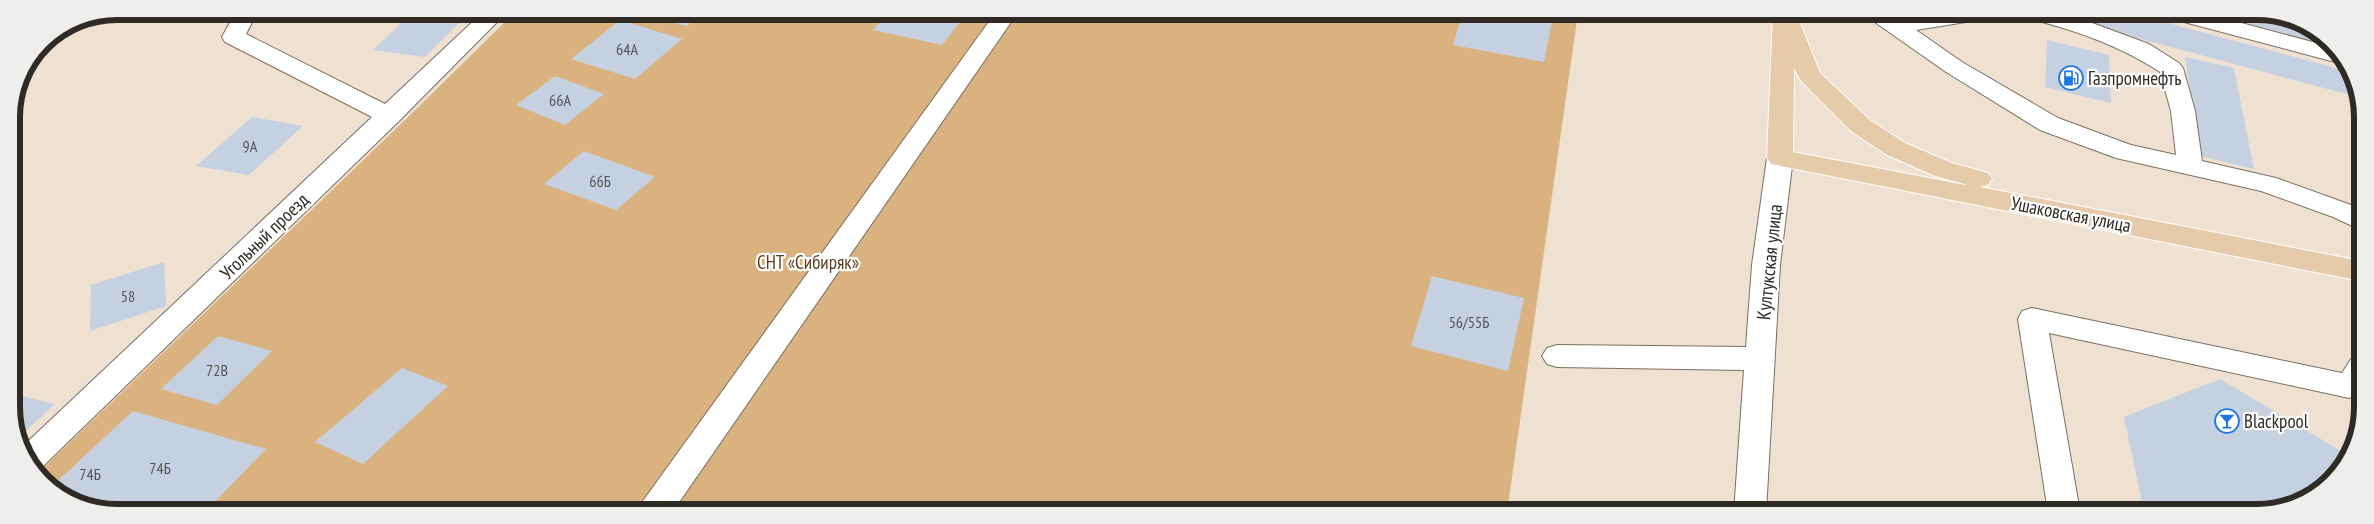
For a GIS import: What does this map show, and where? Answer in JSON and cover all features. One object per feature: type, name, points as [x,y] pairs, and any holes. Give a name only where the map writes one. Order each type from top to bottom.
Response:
[{"type":"main road","name":"Култукская улица","points":[[1780,158],[1785,20]]},
{"type":"main road","points":[[1788,20],[1809,76],[1860,126],[1896,149],[1944,170],[2127,214],[2229,244]]},
{"type":"main road","name":"Ушаковская улица","points":[[1780,158],[2354,270]]},
{"type":"street","points":[[242,20],[233,38],[389,116]]},
{"type":"street","name":"Угольный проезд","points":[[33,456],[488,20]]},
{"type":"street","points":[[660,504],[1001,20]]},
{"type":"street","points":[[1886,20],[1954,67],[2049,124],[2125,152],[2266,184],[2342,210],[2354,217]]},
{"type":"street","points":[[2063,20],[2141,49],[2170,68],[2183,111],[2190,166]]},
{"type":"street","points":[[2203,20],[2331,54]]},
{"type":"street","name":"Култукская улица","points":[[1751,504],[1766,265],[1780,158]]},
{"type":"street","points":[[2063,504],[2032,319],[2349,386],[2354,378]]},
{"type":"street","points":[[1557,356],[1760,359]]},
{"type":"green space","name":"СНТ «Сибиряк»","points":[[507,20],[1577,20],[1508,504],[110,504],[86,499],[74,494],[48,476],[42,469]]},
{"type":"building","points":[[405,20],[462,20],[425,57],[373,50]]},
{"type":"building","points":[[620,20],[682,39],[635,79],[571,59]]},
{"type":"building","points":[[660,20],[693,20],[687,26]]},
{"type":"building","points":[[882,20],[962,20],[942,45],[873,30]]},
{"type":"building","points":[[1461,20],[1540,20],[1552,22],[1544,62],[1453,45]]},
{"type":"building","points":[[2070,20],[2157,20],[2342,70],[2351,95]]},
{"type":"building","points":[[2230,20],[2264,20],[2288,25],[2311,36],[2321,44]]},
{"type":"building","points":[[2047,40],[2109,55],[2111,103],[2045,87]]},
{"type":"building","points":[[2185,57],[2234,68],[2254,169],[2200,156]]},
{"type":"building","points":[[555,76],[604,94],[565,125],[516,105]]},
{"type":"building","points":[[252,117],[303,126],[249,175],[196,166]]},
{"type":"building","points":[[584,151],[655,177],[616,210],[544,184]]},
{"type":"building","points":[[164,262],[166,306],[90,331],[91,285]]},
{"type":"building","points":[[1432,276],[1524,298],[1508,371],[1411,346]]},
{"type":"building","points":[[218,336],[272,351],[217,405],[161,389]]},
{"type":"building","points":[[402,368],[448,386],[363,464],[315,442]]},
{"type":"building","points":[[2220,379],[2343,452],[2326,476],[2306,491],[2282,501],[2264,504],[2142,504],[2124,417]]},
{"type":"building","points":[[20,396],[55,404],[24,433],[20,414]]},
{"type":"building","points":[[133,411],[266,449],[213,504],[110,504],[86,499],[63,488],[56,482]]},
{"type":"place","name":"Газпромнефть","points":[[2071,78]]},
{"type":"place","name":"Blackpool","points":[[2227,421]]}]
